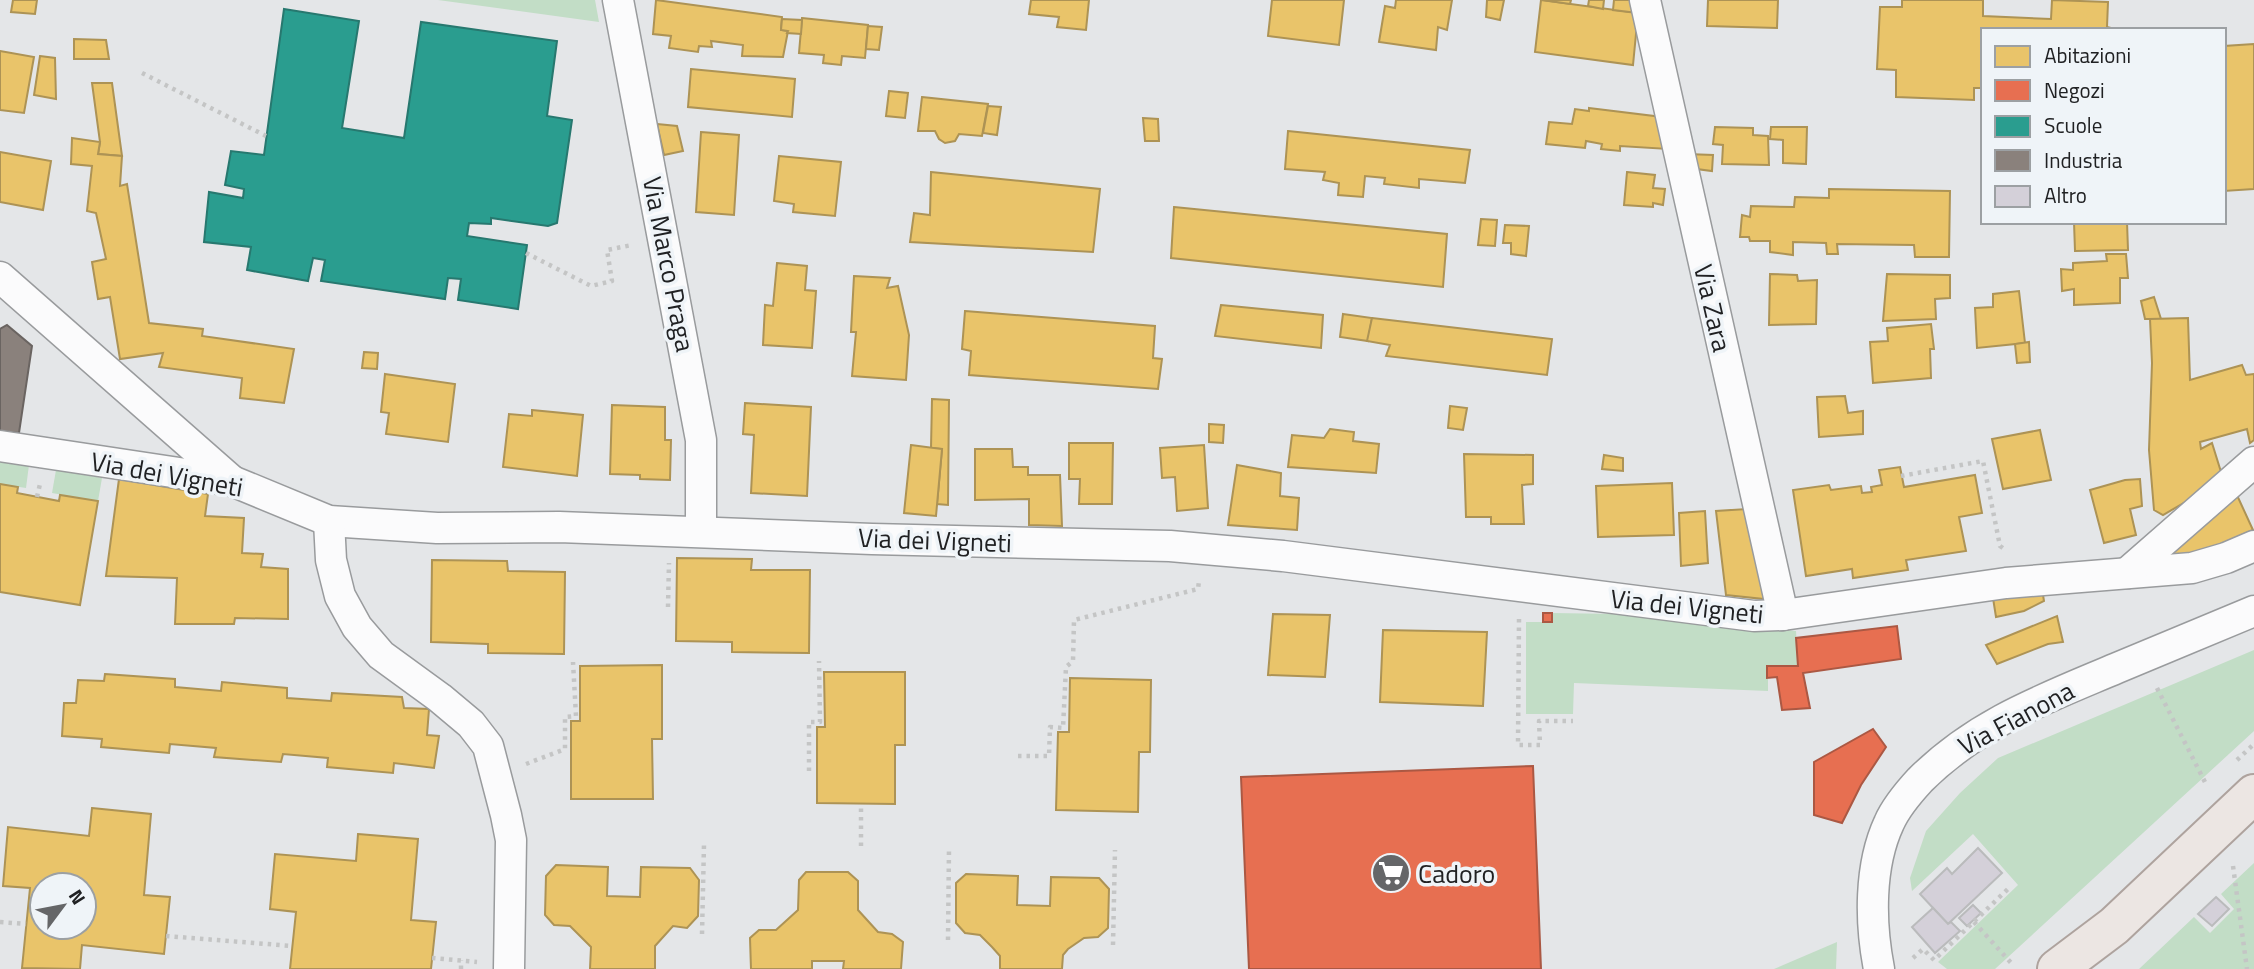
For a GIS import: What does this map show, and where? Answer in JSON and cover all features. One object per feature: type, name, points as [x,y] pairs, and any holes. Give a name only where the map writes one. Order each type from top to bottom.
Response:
[{"type":"main road","points":[[2057,969],[2114,926],[2254,794]]},
{"type":"main road","points":[[2091,969],[2114,926]]},
{"type":"street","name":"Via Marco Praga","points":[[618,0],[701,440],[701,531]]},
{"type":"street","name":"Via Zara","points":[[1645,0],[1783,615]]},
{"type":"street","points":[[0,277],[232,481]]},
{"type":"street","name":"Via dei Vigneti","points":[[0,446],[232,481],[329,521],[437,528],[559,527],[1200,549],[1283,556],[1754,617],[2006,583],[2192,568],[2254,546]]},
{"type":"street","points":[[2127,573],[2254,462]]},
{"type":"street","points":[[329,521],[331,560],[340,596],[357,628],[381,655],[471,724],[488,746],[511,840],[509,967]]},
{"type":"street","name":"Via Fianona","points":[[1879,969],[1874,914],[1877,861],[1889,823],[1907,794],[1937,764],[1971,736],[2029,705],[2254,611]]},
{"type":"street","name":"Via Fianona","points":[[1874,914],[1907,963]]},
{"type":"path","points":[[142,73],[266,136]]},
{"type":"path","points":[[526,253],[590,286],[612,281],[607,250],[664,238]]},
{"type":"path","points":[[1902,476],[1983,461],[2000,546],[2011,555]]},
{"type":"path","points":[[668,607],[670,531]]},
{"type":"path","points":[[1018,756],[1049,756],[1050,727],[1063,728],[1066,667],[1073,662],[1074,620],[1198,589],[1200,549]]},
{"type":"path","points":[[1531,618],[1519,618],[1518,745],[1540,745],[1539,721],[1573,721]]},
{"type":"path","points":[[809,771],[809,722],[820,722],[819,661]]},
{"type":"path","points":[[514,768],[565,749],[565,717],[576,716],[573,662]]},
{"type":"path","points":[[2154,683],[2207,787]]},
{"type":"path","points":[[861,808],[861,846]]},
{"type":"path","points":[[702,934],[704,844]]},
{"type":"path","points":[[948,940],[949,848]]},
{"type":"path","points":[[1113,945],[1115,850]]},
{"type":"path","points":[[2233,866],[2247,969]]},
{"type":"path","points":[[1907,963],[1923,949],[1934,960],[2011,886]]},
{"type":"path","points":[[0,922],[26,924]]},
{"type":"path","points":[[1974,922],[2013,965]]},
{"type":"path","points":[[166,936],[292,946]]},
{"type":"path","points":[[432,958],[509,967]]},
{"type":"path","points":[[461,960],[461,969]]},
{"type":"green space","points":[[438,0],[595,0],[599,22]]},
{"type":"green space","points":[[0,460],[29,465],[26,488],[0,484]]},
{"type":"green space","points":[[56,470],[102,478],[98,501],[52,493]]},
{"type":"green space","points":[[1552,613],[1617,614],[1796,631],[1798,666],[1768,667],[1768,691],[1574,683],[1573,714],[1526,714],[1526,622],[1552,622]]},
{"type":"green space","points":[[2254,650],[2254,731],[1995,969],[1947,969],[1938,962],[2018,885],[1973,834],[1912,891],[1910,878],[1926,831],[1960,793],[1998,758]]},
{"type":"green space","points":[[2254,863],[2254,969],[2139,969],[2194,917],[2210,933],[2234,909],[2221,894]]},
{"type":"green space","points":[[1837,942],[1836,969],[1774,969]]},
{"type":"building: Abitazioni","points":[[13,0],[37,0],[35,14],[11,12]]},
{"type":"building: Abitazioni","points":[[656,0],[782,17],[781,30],[788,31],[783,57],[742,56],[743,45],[711,41],[712,47],[699,46],[698,52],[669,48],[671,36],[653,34]]},
{"type":"building: Abitazioni","points":[[1031,0],[1089,0],[1086,30],[1057,27],[1059,17],[1029,14]]},
{"type":"building: Abitazioni","points":[[1272,0],[1344,0],[1339,45],[1268,36]]},
{"type":"building: Abitazioni","points":[[1396,0],[1452,0],[1447,30],[1438,27],[1436,50],[1379,42],[1385,6],[1395,8]]},
{"type":"building: Abitazioni","points":[[1487,0],[1504,0],[1500,20],[1486,17]]},
{"type":"building: Abitazioni","points":[[1541,0],[1638,13],[1633,65],[1535,52]]},
{"type":"building: Abitazioni","points":[[1543,0],[1571,0],[1570,4]]},
{"type":"building: Abitazioni","points":[[1589,0],[1604,0],[1603,9],[1588,6]]},
{"type":"building: Abitazioni","points":[[1614,0],[1634,0],[1638,13],[1613,10]]},
{"type":"building: Abitazioni","points":[[1708,0],[1778,0],[1777,28],[1707,26]]},
{"type":"building: Abitazioni","points":[[1902,0],[1983,0],[1983,16],[2051,19],[2052,0],[2108,2],[2107,27],[2111,28],[1981,28],[1981,88],[1974,88],[1974,100],[1896,97],[1896,70],[1877,69],[1880,7],[1902,7]]},
{"type":"building: Abitazioni","points":[[802,18],[868,25],[865,58],[842,56],[841,65],[823,63],[824,55],[799,53]]},
{"type":"building: Abitazioni","points":[[782,19],[802,20],[801,34],[781,30]]},
{"type":"building: Abitazioni","points":[[868,26],[882,27],[879,50],[866,49]]},
{"type":"building: Abitazioni","points":[[74,39],[106,40],[109,59],[74,59]]},
{"type":"building: Abitazioni","points":[[2254,44],[2254,189],[2226,191],[2226,46]]},
{"type":"building: Abitazioni","points":[[0,51],[34,57],[24,113],[0,110]]},
{"type":"building: Abitazioni","points":[[40,56],[55,58],[56,99],[34,95]]},
{"type":"building: Abitazioni","points":[[691,69],[795,79],[792,117],[688,107]]},
{"type":"building: Abitazioni","points":[[92,83],[112,83],[122,156],[98,154],[100,142]]},
{"type":"building: Abitazioni","points":[[889,91],[908,93],[905,118],[886,116]]},
{"type":"building: Abitazioni","points":[[922,97],[988,104],[982,136],[959,134],[955,141],[945,143],[935,131],[918,131]]},
{"type":"building: Abitazioni","points":[[988,106],[1001,107],[997,135],[983,133]]},
{"type":"building: Abitazioni","points":[[1589,108],[1662,117],[1668,149],[1620,146],[1620,151],[1601,149],[1602,144],[1586,141],[1585,148],[1546,144],[1549,122],[1572,124],[1575,109],[1589,111]]},
{"type":"building: Abitazioni","points":[[1143,118],[1158,119],[1159,141],[1145,141]]},
{"type":"building: Abitazioni","points":[[657,124],[677,126],[683,151],[664,155]]},
{"type":"building: Abitazioni","points":[[1715,127],[1753,128],[1753,135],[1768,136],[1769,165],[1722,164],[1723,145],[1713,144]]},
{"type":"building: Abitazioni","points":[[1771,127],[1807,127],[1806,164],[1783,163],[1783,140],[1770,139]]},
{"type":"building: Abitazioni","points":[[1288,131],[1470,150],[1465,183],[1419,179],[1419,188],[1384,184],[1385,178],[1365,176],[1363,197],[1338,195],[1339,183],[1323,180],[1325,172],[1285,169]]},
{"type":"building: Abitazioni","points":[[701,132],[739,135],[734,215],[696,212]]},
{"type":"building: Abitazioni","points":[[72,138],[100,142],[98,154],[122,156],[120,186],[127,184],[149,323],[203,329],[202,336],[294,349],[284,403],[240,398],[242,378],[159,367],[163,353],[120,359],[110,297],[98,299],[92,262],[106,259],[96,213],[87,211],[92,166],[71,164]]},
{"type":"building: Abitazioni","points":[[0,152],[51,161],[43,210],[0,202]]},
{"type":"building: Abitazioni","points":[[1686,154],[1713,155],[1712,171],[1689,168]]},
{"type":"building: Abitazioni","points":[[779,156],[841,162],[835,216],[793,212],[794,204],[774,201]]},
{"type":"building: Abitazioni","points":[[931,172],[1100,189],[1093,252],[910,242],[914,213],[930,215]]},
{"type":"building: Abitazioni","points":[[1627,172],[1655,175],[1653,188],[1665,189],[1663,205],[1624,205]]},
{"type":"building: Abitazioni","points":[[1829,189],[1950,191],[1949,257],[1915,257],[1914,245],[1837,244],[1838,254],[1827,254],[1826,243],[1793,242],[1793,255],[1770,252],[1770,241],[1750,241],[1749,237],[1740,237],[1742,215],[1750,217],[1751,206],[1794,207],[1795,197],[1829,198]]},
{"type":"building: Abitazioni","points":[[1174,207],[1447,234],[1443,287],[1171,258]]},
{"type":"building: Abitazioni","points":[[1481,219],[1497,220],[1495,246],[1478,245]]},
{"type":"building: Abitazioni","points":[[2074,224],[2127,224],[2128,250],[2075,251]]},
{"type":"building: Abitazioni","points":[[1505,225],[1529,226],[1526,256],[1511,254],[1511,243],[1503,243]]},
{"type":"building: Abitazioni","points":[[2106,254],[2126,254],[2128,278],[2120,278],[2120,303],[2074,305],[2074,289],[2062,291],[2061,269],[2073,270],[2073,263],[2107,261]]},
{"type":"building: Abitazioni","points":[[777,263],[807,266],[805,290],[816,291],[812,348],[763,345],[765,305],[773,306]]},
{"type":"building: Abitazioni","points":[[1770,274],[1797,275],[1798,281],[1817,280],[1816,324],[1769,325]]},
{"type":"building: Abitazioni","points":[[1887,274],[1950,275],[1950,298],[1935,299],[1936,319],[1883,321]]},
{"type":"building: Abitazioni","points":[[854,276],[890,278],[887,288],[898,286],[909,335],[906,380],[852,376],[856,332],[851,332]]},
{"type":"building: Abitazioni","points":[[2019,291],[2025,343],[1977,348],[1975,308],[1993,307],[1993,294]]},
{"type":"building: Abitazioni","points":[[2154,297],[2161,319],[2145,319],[2141,301]]},
{"type":"building: Abitazioni","points":[[1221,305],[1323,315],[1321,348],[1215,336]]},
{"type":"building: Abitazioni","points":[[965,311],[1155,326],[1153,358],[1162,359],[1158,389],[969,375],[971,351],[962,349]]},
{"type":"building: Abitazioni","points":[[1343,314],[1372,318],[1368,341],[1340,337]]},
{"type":"building: Abitazioni","points":[[1372,318],[1552,339],[1547,375],[1386,356],[1390,345],[1367,341]]},
{"type":"building: Abitazioni","points":[[2188,318],[2190,380],[2242,365],[2246,375],[2254,374],[2254,440],[2250,443],[2247,429],[2200,442],[2201,449],[2212,443],[2221,472],[2194,497],[2163,515],[2154,510],[2149,450],[2152,363],[2150,319]]},
{"type":"building: Abitazioni","points":[[1931,324],[1934,349],[1930,349],[1931,378],[1873,383],[1870,342],[1888,341],[1887,328]]},
{"type":"building: Abitazioni","points":[[2029,342],[2030,362],[2017,363],[2015,344]]},
{"type":"building: Abitazioni","points":[[364,352],[378,353],[377,369],[362,368]]},
{"type":"building: Abitazioni","points":[[385,374],[455,384],[448,442],[386,434],[389,413],[381,412]]},
{"type":"building: Abitazioni","points":[[1845,396],[1848,413],[1863,411],[1863,434],[1819,437],[1817,397]]},
{"type":"building: Abitazioni","points":[[932,399],[949,400],[948,505],[937,504],[942,449],[931,448]]},
{"type":"building: Abitazioni","points":[[745,403],[811,407],[807,496],[751,493],[754,435],[743,434]]},
{"type":"building: Abitazioni","points":[[612,405],[665,407],[665,440],[671,440],[670,480],[610,474]]},
{"type":"building: Abitazioni","points":[[1450,406],[1467,408],[1463,430],[1448,428]]},
{"type":"building: Abitazioni","points":[[532,410],[583,415],[577,476],[503,467],[509,414],[532,416]]},
{"type":"building: Abitazioni","points":[[1209,424],[1224,425],[1223,443],[1209,442]]},
{"type":"building: Abitazioni","points":[[1330,429],[1354,432],[1353,441],[1379,444],[1376,473],[1288,467],[1292,435],[1324,438]]},
{"type":"building: Abitazioni","points":[[2040,430],[2051,480],[2003,489],[1992,439]]},
{"type":"building: Abitazioni","points":[[1069,443],[1113,443],[1112,504],[1079,504],[1080,479],[1069,479]]},
{"type":"building: Abitazioni","points":[[911,445],[942,449],[936,516],[904,513]]},
{"type":"building: Abitazioni","points":[[1204,445],[1208,508],[1177,511],[1175,477],[1162,478],[1160,448]]},
{"type":"building: Abitazioni","points":[[975,449],[1012,449],[1013,467],[1028,467],[1028,475],[1060,475],[1062,526],[1029,525],[1029,499],[975,500]]},
{"type":"building: Abitazioni","points":[[1464,454],[1533,455],[1533,484],[1522,485],[1524,524],[1491,524],[1491,517],[1466,517]]},
{"type":"building: Abitazioni","points":[[1604,455],[1623,458],[1623,471],[1602,469]]},
{"type":"building: Abitazioni","points":[[1237,465],[1281,473],[1280,496],[1299,498],[1297,530],[1228,525]]},
{"type":"building: Abitazioni","points":[[1900,467],[1904,487],[1975,475],[1982,513],[1959,517],[1966,551],[1906,560],[1908,570],[1853,578],[1852,569],[1806,576],[1793,490],[1829,485],[1831,490],[1861,486],[1862,493],[1872,492],[1871,487],[1882,485],[1879,470]]},
{"type":"building: Abitazioni","points":[[119,479],[208,494],[205,516],[244,518],[242,553],[263,554],[261,567],[288,569],[288,619],[235,618],[234,624],[175,624],[177,578],[106,576]]},
{"type":"building: Abitazioni","points":[[2140,479],[2142,506],[2130,509],[2136,535],[2104,543],[2090,490],[2125,480]]},
{"type":"building: Abitazioni","points":[[1672,483],[1674,535],[1598,537],[1596,486]]},
{"type":"building: Abitazioni","points":[[0,484],[18,487],[17,493],[59,501],[60,495],[98,501],[80,605],[0,592]]},
{"type":"building: Abitazioni","points":[[2236,493],[2253,530],[2191,558],[2172,555],[2173,547]]},
{"type":"building: Abitazioni","points":[[1747,509],[1764,599],[1726,595],[1716,511]]},
{"type":"building: Abitazioni","points":[[1705,511],[1708,563],[1681,566],[1679,513]]},
{"type":"building: Abitazioni","points":[[677,558],[752,559],[751,570],[810,570],[809,653],[732,652],[732,642],[676,641]]},
{"type":"building: Abitazioni","points":[[432,560],[507,561],[508,571],[565,572],[564,654],[488,653],[488,644],[431,642]]},
{"type":"building: Abitazioni","points":[[2042,589],[2044,601],[2024,611],[1996,617],[1993,598]]},
{"type":"building: Abitazioni","points":[[1273,614],[1330,615],[1325,677],[1268,675]]},
{"type":"building: Abitazioni","points":[[2057,616],[2063,642],[2048,644],[1997,664],[1986,645]]},
{"type":"building: Abitazioni","points":[[1383,630],[1487,632],[1483,706],[1380,702]]},
{"type":"building: Abitazioni","points":[[662,665],[662,739],[652,739],[653,799],[571,799],[571,721],[580,721],[580,666]]},
{"type":"building: Abitazioni","points":[[824,672],[905,672],[905,745],[895,745],[895,804],[817,803],[817,727],[825,727]]},
{"type":"building: Abitazioni","points":[[105,674],[175,679],[175,687],[221,691],[222,682],[287,688],[287,698],[331,701],[332,693],[402,697],[404,708],[429,709],[427,735],[439,736],[434,768],[394,763],[393,773],[327,767],[328,758],[283,754],[281,762],[214,757],[216,748],[170,744],[169,753],[101,747],[102,739],[62,736],[64,703],[76,703],[78,680],[104,681]]},
{"type":"building: Abitazioni","points":[[1070,678],[1151,680],[1150,752],[1139,752],[1138,812],[1056,810],[1058,732],[1069,732]]},
{"type":"building: Abitazioni","points":[[92,808],[151,814],[144,895],[170,897],[164,954],[82,945],[80,969],[22,968],[28,908],[28,941],[98,941],[98,871],[28,871],[28,888],[3,886],[8,827],[89,836]]},
{"type":"building: Abitazioni","points":[[358,834],[418,839],[411,920],[436,922],[431,969],[290,969],[296,912],[270,909],[275,854],[356,861]]},
{"type":"building: Abitazioni","points":[[556,865],[608,867],[607,896],[640,897],[641,867],[690,868],[699,880],[698,916],[687,928],[673,926],[655,946],[655,969],[590,969],[591,947],[570,926],[554,925],[545,915],[546,876]]},
{"type":"building: Abitazioni","points":[[806,872],[848,872],[858,881],[858,910],[878,932],[892,934],[903,942],[901,969],[843,969],[844,961],[812,961],[812,969],[751,969],[750,938],[759,930],[776,930],[798,910],[799,880]]},
{"type":"building: Abitazioni","points":[[966,874],[1018,876],[1017,905],[1050,906],[1051,877],[1099,878],[1109,889],[1108,928],[1098,937],[1084,938],[1068,949],[1063,955],[1062,969],[1000,969],[1000,956],[992,947],[980,935],[965,933],[956,923],[956,883]]},
{"type":"building: Negozi","points":[[1543,613],[1552,613],[1552,622],[1543,622]]},
{"type":"building: Negozi","points":[[1897,626],[1901,659],[1803,673],[1810,708],[1782,710],[1777,677],[1767,678],[1767,666],[1798,666],[1796,638]]},
{"type":"building: Negozi","points":[[1873,729],[1886,747],[1861,785],[1842,823],[1814,815],[1814,762]]},
{"type":"building: Negozi","name":"Cadoro","points":[[1533,766],[1541,969],[1249,969],[1241,777]]},
{"type":"building: Scuole","points":[[284,9],[359,21],[342,128],[404,138],[421,22],[557,41],[547,116],[572,120],[557,223],[548,226],[491,218],[491,224],[469,223],[467,236],[527,245],[518,309],[458,300],[461,279],[448,278],[445,299],[321,281],[325,260],[313,258],[308,281],[247,270],[251,247],[204,242],[209,192],[243,198],[244,189],[225,185],[231,151],[264,155]]},
{"type":"building: Industria","points":[[7,325],[32,346],[19,433],[0,431],[0,329]]},
{"type":"building: Altro","points":[[1978,848],[2002,873],[1948,924],[1920,894],[1947,868],[1952,874]]},
{"type":"building: Altro","points":[[2216,897],[2229,909],[2212,926],[2198,914]]},
{"type":"building: Altro","points":[[1973,905],[1981,913],[1967,926],[1959,918]]},
{"type":"building: Altro","points":[[1933,908],[1948,924],[1951,922],[1960,931],[1935,953],[1912,927]]},
{"type":"place","name":"Cadoro","points":[[1391,873]]}]
